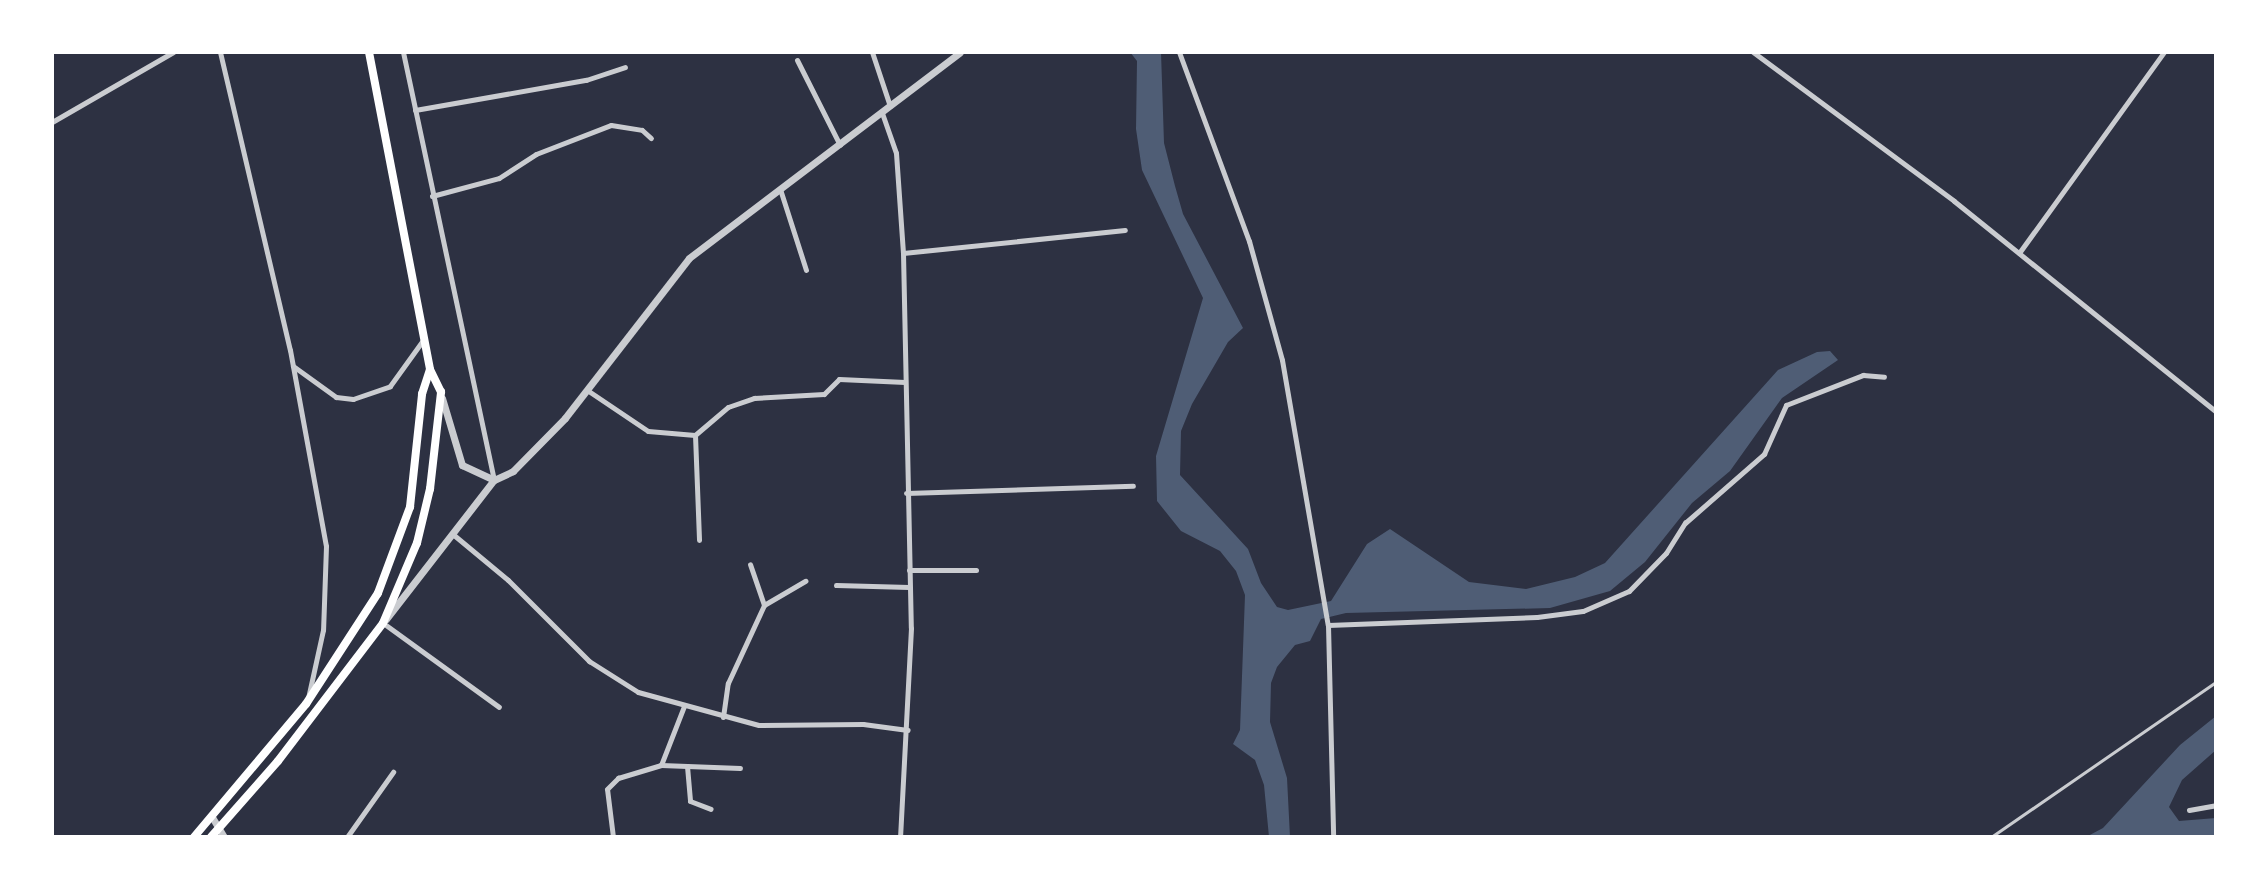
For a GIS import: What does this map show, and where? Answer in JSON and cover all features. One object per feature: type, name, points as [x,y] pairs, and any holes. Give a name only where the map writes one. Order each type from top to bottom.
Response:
[{"type":"main road","points":[[211,837],[221,833],[383,623],[417,543],[430,489],[441,392],[430,369],[369,52]]},
{"type":"main road","points":[[194,837],[306,704],[355,634],[391,566],[410,507],[422,394],[430,369]]},
{"type":"street","points":[[52,122],[173,52]]},
{"type":"street","points":[[220,52],[293,366],[326,546],[323,630],[306,704]]},
{"type":"street","points":[[403,52],[494,480]]},
{"type":"street","points":[[872,52],[890,106]]},
{"type":"street","points":[[1179,52],[1249,241],[1282,360],[1327,622],[1333,837]]},
{"type":"street","points":[[1753,52],[2019,253],[2216,412]]},
{"type":"street","points":[[2019,253],[2164,52]]},
{"type":"street","points":[[499,707],[383,623],[455,536],[494,480],[513,471],[587,390],[689,258],[957,54]]},
{"type":"street","points":[[797,60],[840,146]]},
{"type":"street","points":[[415,110],[586,80],[625,67]]},
{"type":"street","points":[[882,113],[896,153],[903,253],[909,587],[908,730],[900,837]]},
{"type":"street","points":[[432,196],[499,178],[536,154],[611,125],[642,130],[651,138]]},
{"type":"street","points":[[780,189],[806,270]]},
{"type":"street","points":[[903,253],[1125,230]]},
{"type":"street","points":[[293,366],[336,397],[353,399],[390,386],[425,335]]},
{"type":"street","points":[[1327,622],[1537,617],[1583,611],[1617,596],[1666,553],[1685,523],[1764,454],[1786,405],[1863,375],[1884,377]]},
{"type":"street","points":[[587,390],[648,431],[695,435],[728,407],[754,398],[824,394],[839,379],[905,382]]},
{"type":"street","points":[[441,392],[462,465],[494,480]]},
{"type":"street","points":[[695,435],[699,540]]},
{"type":"street","points":[[906,493],[1133,486]]},
{"type":"street","points":[[455,536],[518,589],[589,661],[638,692],[759,725],[863,724],[908,730]]},
{"type":"street","points":[[750,564],[764,605]]},
{"type":"street","points":[[909,570],[976,570]]},
{"type":"street","points":[[723,717],[728,683],[764,605],[805,581]]},
{"type":"street","points":[[836,585],[909,587]]},
{"type":"street","points":[[661,765],[684,706]]},
{"type":"street","points":[[613,837],[607,789],[618,778],[661,765],[740,768]]},
{"type":"street","points":[[687,766],[690,801],[711,809]]},
{"type":"street","points":[[347,837],[393,772]]},
{"type":"street","points":[[2189,810],[2216,805]]},
{"type":"street","points":[[212,817],[221,833]]},
{"type":"lane","points":[[1991,837],[2216,682]]},
{"type":"water","points":[[1130,52],[1161,52],[1164,143],[1183,214],[1243,328],[1228,342],[1192,404],[1181,431],[1180,475],[1248,549],[1261,583],[1277,607],[1288,610],[1331,601],[1367,544],[1390,529],[1469,582],[1526,589],[1575,577],[1605,563],[1778,370],[1817,352],[1830,351],[1838,360],[1782,398],[1730,471],[1692,503],[1645,562],[1610,591],[1550,608],[1346,613],[1321,619],[1310,641],[1295,645],[1277,667],[1271,683],[1270,722],[1287,778],[1290,837],[1269,837],[1264,785],[1255,760],[1233,744],[1240,730],[1245,595],[1236,571],[1220,551],[1181,531],[1157,501],[1156,456],[1203,298],[1142,170],[1136,129],[1137,61]]},
{"type":"water","points":[[2216,716],[2216,750],[2182,780],[2169,807],[2179,821],[2216,818],[2216,837],[2086,837],[2103,828],[2180,745]]}]
